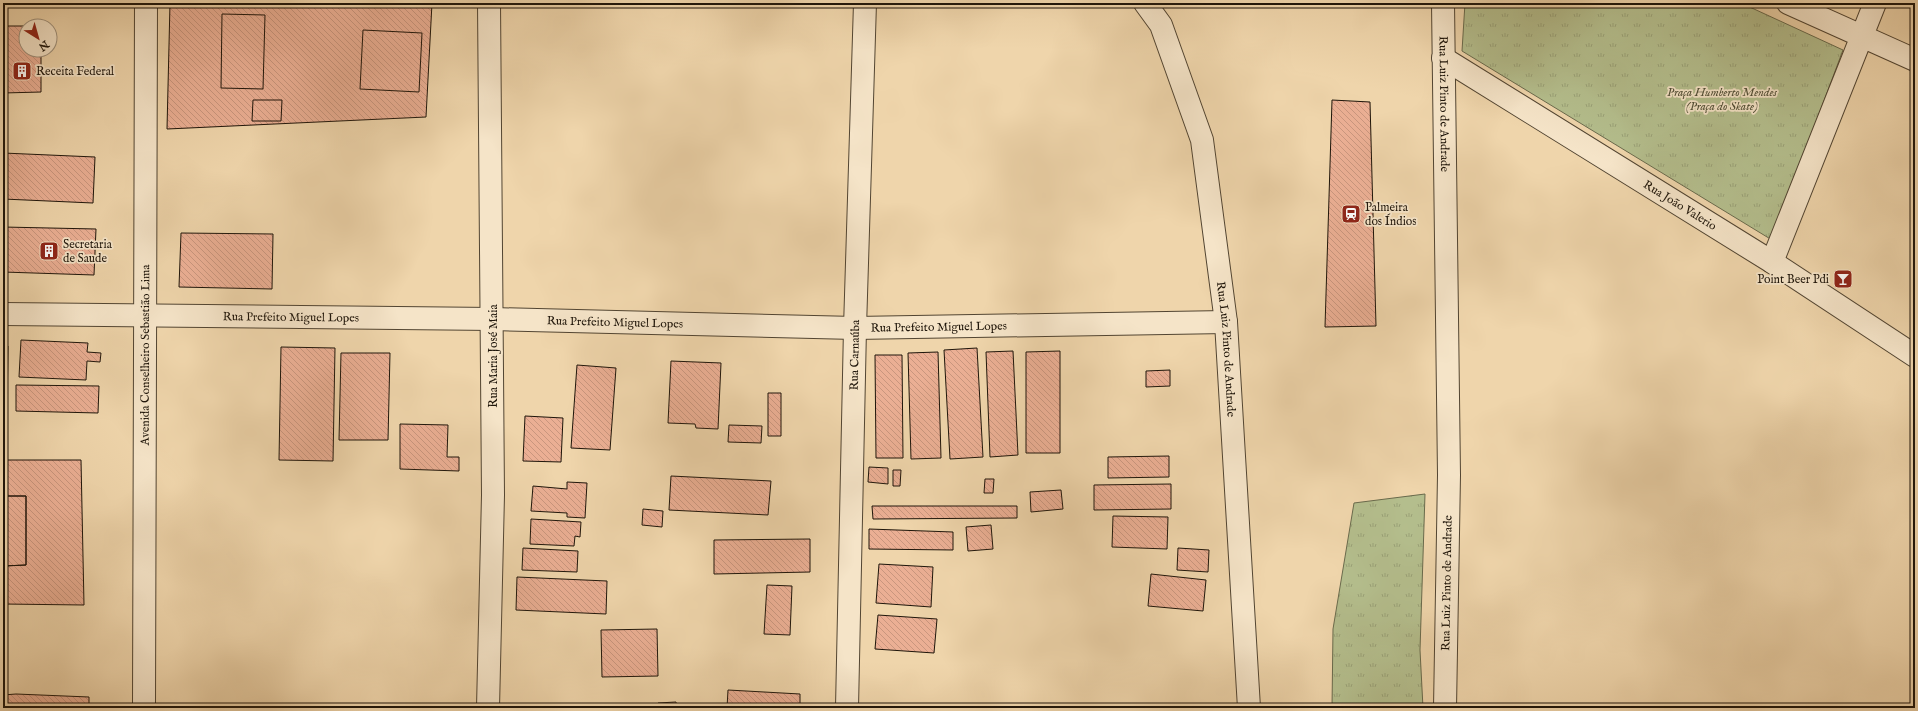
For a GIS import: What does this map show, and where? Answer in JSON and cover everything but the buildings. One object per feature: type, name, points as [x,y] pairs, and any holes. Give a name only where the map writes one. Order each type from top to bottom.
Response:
[{"type":"street","name":"Avenida Conselheiro Sebastião Lima","points":[[144,708],[146,3]]},
{"type":"street","name":"Rua Maria José Maia","points":[[488,708],[493,495],[493,319],[489,3]]},
{"type":"street","name":"Rua Carnaúba","points":[[847,708],[855,328],[865,3]]},
{"type":"street","name":"Rua Luiz Pinto de Andrade","points":[[1145,3],[1161,25],[1202,140],[1226,322],[1249,708]]},
{"type":"street","name":"Rua Luiz Pinto de Andrade","points":[[1443,3],[1449,475],[1445,708]]},
{"type":"street","points":[[1788,3],[1915,60]]},
{"type":"street","points":[[1772,262],[1862,37],[1874,3]]},
{"type":"street","name":"Rua João Valerio","points":[[1443,58],[1772,262],[1915,356]]},
{"type":"street","name":"Rua Prefeito Miguel Lopes","points":[[3,314],[144,314],[493,319],[855,328],[1226,322]]},
{"type":"green space","name":"Praça Humberto Mendes (Praça do Skate)","points":[[1465,3],[1741,3],[1843,50],[1772,240],[1462,51]]},
{"type":"green space","points":[[1425,494],[1420,650],[1423,708],[1332,708],[1333,629],[1354,503]]},
{"type":"place","name":"Receita Federal","points":[[22,71]]},
{"type":"place","name":"Palmeira dos Índios","points":[[1351,214]]},
{"type":"place","name":"Secretaria de Saude","points":[[49,251]]},
{"type":"place","name":"Point Beer Pdi","points":[[1843,279]]}]
